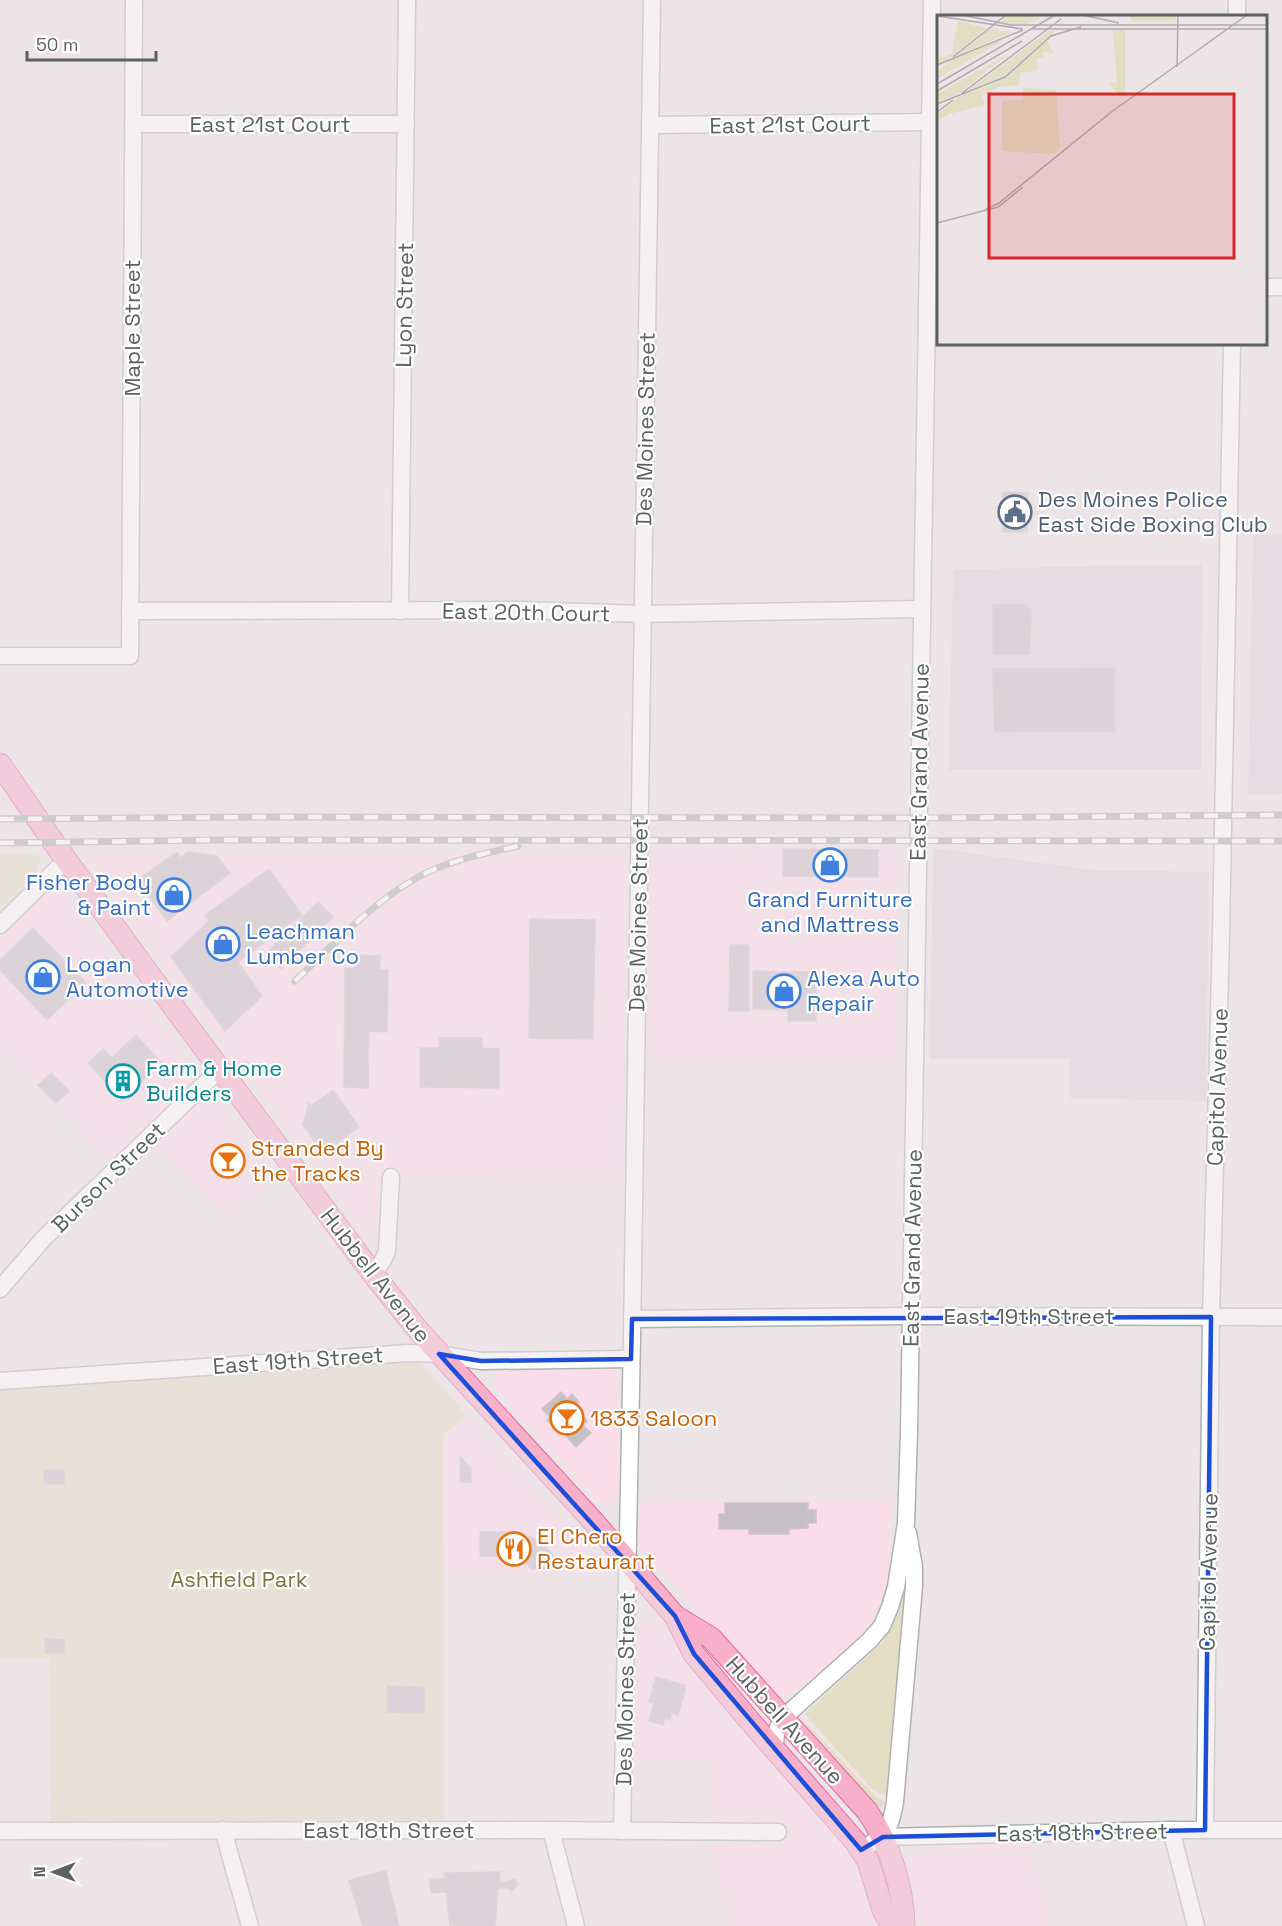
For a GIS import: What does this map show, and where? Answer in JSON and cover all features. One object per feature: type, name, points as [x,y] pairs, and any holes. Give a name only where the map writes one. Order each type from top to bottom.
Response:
[{"type":"main road","name":"Hubbell Avenue","points":[[0,764],[66,860],[373,1274],[440,1354],[593,1521],[675,1616],[694,1654],[861,1850]]},
{"type":"main road","name":"Hubbell Avenue","points":[[675,1616],[711,1638],[867,1811],[883,1837]]},
{"type":"main road","points":[[883,1837],[903,1905],[904,1926]]},
{"type":"main road","points":[[861,1850],[872,1871],[883,1910],[892,1926]]},
{"type":"street","name":"Maple Street","points":[[0,656],[130,656],[134,0]]},
{"type":"street","name":"Lyon Street","points":[[400,611],[407,0]]},
{"type":"street","name":"Des Moines Street","points":[[622,1831],[652,0]]},
{"type":"street","name":"East Grand Avenue","points":[[783,1718],[857,1653],[882,1626],[896,1587],[906,1523],[922,609],[933,288],[930,122],[932,0]]},
{"type":"street","points":[[1237,15],[1238,0]]},
{"type":"street","name":"East 21st Court","points":[[650,125],[930,122]]},
{"type":"street","name":"East 21st Court","points":[[134,124],[406,124]]},
{"type":"street","name":"Capitol Avenue","points":[[1205,1830],[1210,1317],[1221,935],[1232,345]]},
{"type":"street","name":"East 20th Court","points":[[130,611],[521,610],[643,614],[922,609]]},
{"type":"street","points":[[0,925],[66,860]]},
{"type":"street","name":"Burson Street","points":[[0,1290],[44,1238],[220,1069]]},
{"type":"street","points":[[373,1274],[387,1252],[391,1177]]},
{"type":"street","name":"East 19th Street","points":[[632,1320],[911,1316],[1282,1317]]},
{"type":"street","name":"East 19th Street","points":[[0,1380],[408,1353],[440,1354],[482,1361],[631,1359]]},
{"type":"street","name":"East Grand Avenue","points":[[883,1837],[891,1820],[895,1802],[912,1611],[914,1567],[906,1523]]},
{"type":"street","points":[[775,1750],[775,1737],[783,1718]]},
{"type":"street","points":[[224,1830],[250,1926]]},
{"type":"street","points":[[551,1830],[576,1926]]},
{"type":"street","points":[[1171,1830],[1196,1926]]},
{"type":"street","name":"East 18th Street","points":[[883,1837],[1171,1830],[1282,1830]]},
{"type":"street","name":"East 18th Street","points":[[0,1831],[778,1832]]},
{"type":"street","points":[[861,1850],[883,1837]]},
{"type":"highlighted area","points":[[1211,1317],[1205,1830],[883,1837],[861,1850],[694,1654],[675,1616],[439,1354],[481,1361],[631,1359],[632,1319]]},
{"type":"shaded area","points":[[1253,535],[1282,535],[1282,794],[1248,795]]},
{"type":"shaded area","points":[[1202,565],[1201,770],[949,770],[953,570]]},
{"type":"shaded area","points":[[933,848],[1092,870],[1209,872],[1206,1101],[1070,1098],[1070,1059],[930,1059]]},
{"type":"shaded area","points":[[647,849],[900,850],[898,1062],[645,1059]]},
{"type":"shaded area","points":[[82,853],[627,853],[622,1181],[383,1180],[381,1219],[378,1227],[369,1231],[364,1230],[358,1225]]},
{"type":"shaded area","points":[[55,890],[67,895],[192,1065],[194,1071],[192,1081],[111,1162],[0,1049],[0,937],[39,898],[48,891]]},
{"type":"shaded area","points":[[206,1099],[221,1104],[276,1180],[226,1219],[153,1146],[200,1101]]},
{"type":"shaded area","points":[[506,1370],[609,1370],[617,1374],[620,1383],[618,1491],[614,1500],[604,1502],[596,1499],[498,1391],[496,1376]]},
{"type":"shaded area","points":[[467,1416],[612,1574],[444,1574],[443,1435]]},
{"type":"shaded area","points":[[891,1501],[889,1574],[876,1614],[861,1636],[798,1691],[784,1695],[768,1684],[708,1622],[641,1547],[638,1539],[639,1502]]},
{"type":"shaded area","points":[[649,1619],[660,1627],[745,1732],[846,1849],[859,1871],[877,1926],[730,1926],[707,1843],[776,1843],[777,1823],[708,1823],[708,1760],[634,1760],[637,1631],[644,1621]]},
{"type":"shaded area","points":[[992,1841],[1030,1841],[1053,1926],[920,1926],[909,1869],[909,1862],[917,1852],[927,1847]]},
{"type":"green space","points":[[0,854],[40,855],[36,871],[31,878],[0,909]]},
{"type":"green space","name":"Ashfield Park","points":[[412,1362],[423,1366],[467,1416],[443,1435],[444,1820],[51,1822],[49,1658],[0,1658],[0,1390]]},
{"type":"green space","points":[[906,1567],[905,1613],[887,1796],[874,1791],[805,1714],[884,1641],[898,1613]]},
{"type":"green space","points":[[803,1720],[873,1794],[886,1803],[881,1807],[875,1805],[807,1729]]},
{"type":"building","name":"Des Moines Police East Side Boxing Club","points":[[1003,492],[1028,493],[1027,532],[1003,532]]},
{"type":"building","points":[[993,604],[1024,604],[1031,610],[1030,654],[993,654]]},
{"type":"building","points":[[1115,668],[1115,731],[994,732],[993,669]]},
{"type":"building","name":"Grand Furniture and Mattress","points":[[783,849],[878,850],[878,877],[783,876]]},
{"type":"building","name":"Fisher Body & Paint","points":[[177,852],[180,858],[188,852],[217,856],[230,873],[167,921],[137,880]]},
{"type":"building","name":"Leachman Lumber Co","points":[[269,869],[302,915],[238,962],[262,996],[225,1031],[171,957],[209,921],[205,915]]},
{"type":"building","points":[[318,902],[333,917],[281,969],[266,953]]},
{"type":"building","points":[[530,919],[595,920],[593,1039],[529,1038]]},
{"type":"building","name":"Logan Automotive","points":[[33,928],[86,983],[47,1020],[0,970],[0,960]]},
{"type":"building","points":[[730,945],[749,945],[749,1011],[729,1011]]},
{"type":"building","points":[[355,955],[380,956],[380,970],[388,970],[387,1032],[369,1031],[368,1088],[344,1087],[345,968],[355,968]]},
{"type":"building","name":"Alexa Auto Repair","points":[[753,971],[816,972],[816,1021],[788,1021],[788,1010],[753,1009]]},
{"type":"building","name":"Farm & Home Builders","points":[[136,1035],[162,1063],[122,1100],[88,1063],[103,1049],[112,1058]]},
{"type":"building","points":[[439,1038],[482,1038],[482,1048],[499,1049],[499,1088],[420,1087],[420,1048],[439,1048]]},
{"type":"building","points":[[51,1073],[69,1091],[56,1103],[38,1085]]},
{"type":"building","points":[[333,1090],[359,1127],[338,1142],[340,1146],[317,1144],[303,1125],[309,1103],[311,1106]]},
{"type":"building","name":"Stranded By the Tracks","points":[[230,1144],[245,1164],[227,1178],[212,1157]]},
{"type":"building","name":"1833 Saloon","points":[[561,1392],[567,1399],[572,1394],[579,1402],[574,1407],[587,1421],[583,1425],[591,1433],[576,1447],[560,1429],[557,1431],[547,1420],[550,1417],[542,1409]]},
{"type":"building","points":[[460,1456],[471,1469],[471,1482],[460,1482]]},
{"type":"building","points":[[44,1470],[64,1470],[64,1484],[44,1484]]},
{"type":"building","points":[[725,1503],[808,1503],[808,1510],[816,1510],[816,1523],[808,1523],[808,1528],[789,1529],[789,1534],[749,1534],[749,1529],[719,1529],[719,1514],[725,1514]]},
{"type":"building","name":"El Chero Restaurant","points":[[480,1532],[519,1532],[541,1542],[562,1565],[557,1569],[531,1569],[522,1558],[480,1556]]},
{"type":"building","points":[[45,1639],[64,1640],[64,1653],[45,1653]]},
{"type":"building","points":[[656,1677],[684,1685],[685,1690],[678,1715],[672,1713],[670,1720],[665,1718],[663,1725],[649,1721],[654,1704],[649,1702]]},
{"type":"building","points":[[387,1686],[424,1687],[424,1713],[387,1712]]},
{"type":"building","points":[[386,1871],[399,1926],[363,1926],[349,1881]]},
{"type":"building","points":[[500,1872],[499,1882],[513,1879],[518,1885],[512,1891],[507,1888],[498,1888],[495,1926],[450,1926],[444,1873]]},
{"type":"building","points":[[445,1878],[446,1892],[431,1893],[430,1880]]},
{"type":"railway","points":[[0,819],[918,818],[1282,815]]},
{"type":"railway","points":[[0,843],[219,840],[1282,841]]},
{"type":"railway","points":[[295,981],[355,924],[404,885],[445,865],[518,846]]},
{"type":"place","name":"Des Moines Police East Side Boxing Club","points":[[1015,512]]},
{"type":"place","name":"Grand Furniture and Mattress","points":[[830,865]]},
{"type":"place","name":"Fisher Body & Paint","points":[[174,895]]},
{"type":"place","name":"Leachman Lumber Co","points":[[223,944]]},
{"type":"place","name":"Logan Automotive","points":[[43,977]]},
{"type":"place","name":"Alexa Auto Repair","points":[[784,991]]},
{"type":"place","name":"Farm & Home Builders","points":[[123,1081]]},
{"type":"place","name":"Stranded By the Tracks","points":[[228,1161]]},
{"type":"place","name":"1833 Saloon","points":[[567,1418]]},
{"type":"place","name":"El Chero Restaurant","points":[[514,1549]]}]
